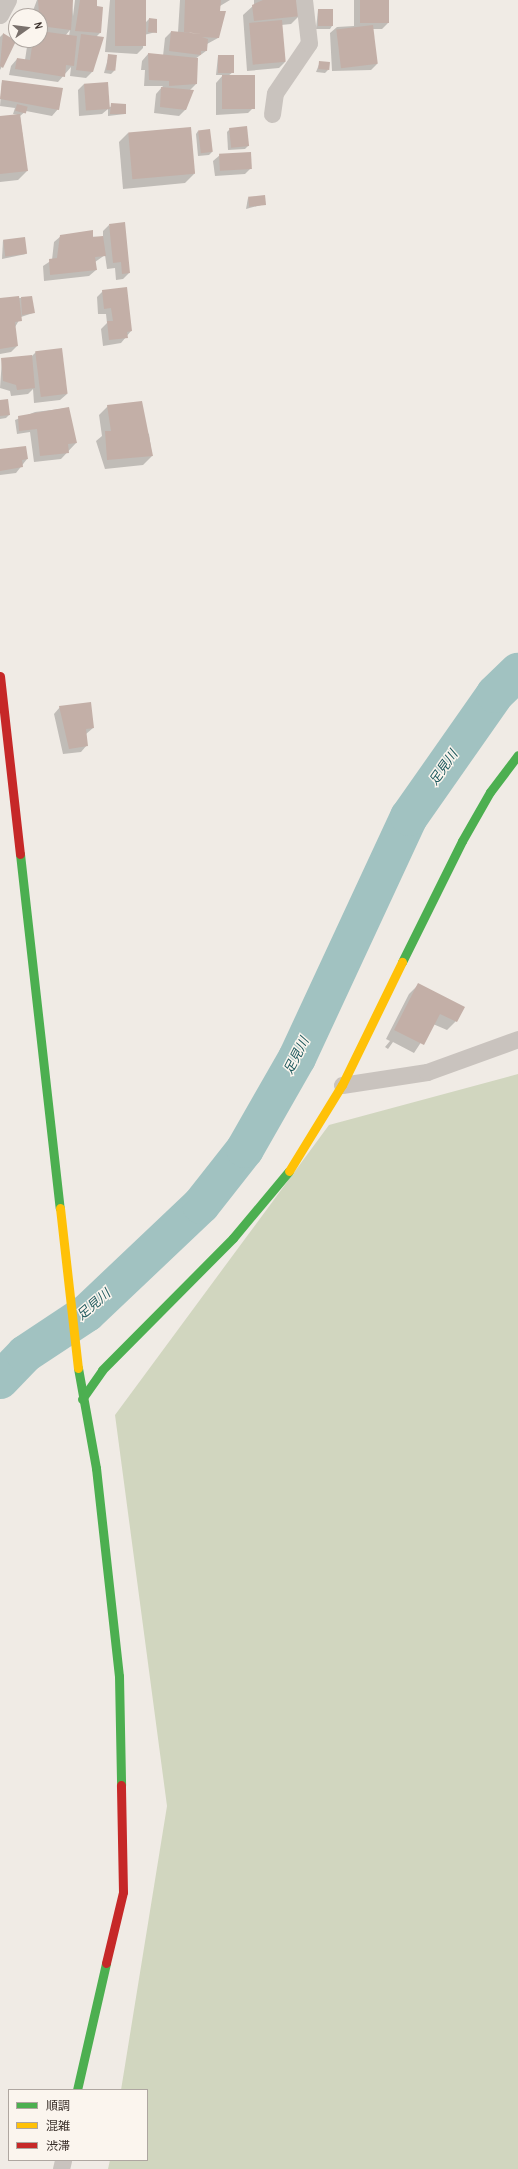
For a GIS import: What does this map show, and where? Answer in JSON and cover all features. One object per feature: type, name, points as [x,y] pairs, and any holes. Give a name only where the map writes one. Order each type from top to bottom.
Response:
[{"type":"street","points":[[0,14],[8,0]]},
{"type":"street","points":[[272,114],[275,93],[309,43],[304,0]]},
{"type":"street","points":[[0,676],[82,1399],[96,1468],[119,1676],[124,1892],[77,2089]]},
{"type":"street","points":[[82,1399],[102,1370],[233,1238],[287,1175],[342,1085],[462,841],[490,792],[518,755]]},
{"type":"street","points":[[342,1085],[427,1072],[518,1039]]},
{"type":"green space","points":[[518,1074],[518,2169],[108,2169],[110,2161],[148,2161],[148,2089],[121,2089],[167,1806],[115,1415],[329,1125]]},
{"type":"building","points":[[38,0],[73,0],[71,30],[48,27],[48,8],[39,8]]},
{"type":"building","points":[[80,0],[97,0],[97,6],[103,7],[101,33],[75,31]]},
{"type":"building","points":[[115,0],[146,0],[146,46],[115,46]]},
{"type":"building","points":[[185,0],[221,0],[220,11],[226,11],[219,38],[202,37],[208,39],[207,51],[201,51],[201,55],[169,51],[171,31],[202,34],[184,32]]},
{"type":"building","points":[[263,0],[299,0],[301,16],[254,21],[252,5]]},
{"type":"building","points":[[360,0],[389,0],[389,23],[360,23]]},
{"type":"building","points":[[318,9],[333,9],[333,26],[318,26]]},
{"type":"building","points":[[149,18],[157,19],[157,33],[148,32]]},
{"type":"building","points":[[282,20],[286,62],[253,65],[249,23]]},
{"type":"building","points":[[373,25],[378,64],[341,68],[336,30]]},
{"type":"building","points":[[48,32],[77,36],[74,66],[66,65],[65,77],[15,69],[17,58],[30,60],[32,48],[48,48]]},
{"type":"building","points":[[3,33],[8,36],[8,48],[13,48],[3,68],[0,66]]},
{"type":"building","points":[[81,34],[104,37],[93,72],[76,70]]},
{"type":"building","points":[[148,53],[198,58],[197,84],[169,86],[169,81],[149,80]]},
{"type":"building","points":[[108,54],[117,55],[115,71],[106,70]]},
{"type":"building","points":[[218,55],[234,55],[234,73],[218,73]]},
{"type":"building","points":[[319,61],[330,62],[329,70],[318,69]]},
{"type":"building","points":[[222,75],[255,75],[255,109],[222,109]]},
{"type":"building","points":[[2,80],[63,88],[59,110],[0,99]]},
{"type":"building","points":[[108,82],[110,109],[86,111],[84,84]]},
{"type":"building","points":[[161,87],[194,90],[186,110],[160,107]]},
{"type":"building","points":[[111,103],[126,104],[126,114],[110,114]]},
{"type":"building","points":[[17,104],[28,107],[26,114],[15,111]]},
{"type":"building","points":[[20,114],[28,171],[0,174],[0,116]]},
{"type":"building","points":[[247,126],[249,146],[231,148],[229,128]]},
{"type":"building","points":[[191,127],[195,174],[132,179],[128,132]]},
{"type":"building","points":[[210,129],[213,152],[201,153],[198,130]]},
{"type":"building","points":[[251,152],[252,169],[220,171],[219,154]]},
{"type":"building","points":[[265,195],[266,205],[249,207],[248,197]]},
{"type":"building","points":[[125,222],[130,273],[122,274],[121,262],[113,263],[109,224]]},
{"type":"building","points":[[93,230],[93,237],[103,236],[106,256],[95,257],[97,270],[50,275],[49,259],[57,258],[60,235]]},
{"type":"building","points":[[25,237],[27,254],[5,257],[3,240]]},
{"type":"building","points":[[127,287],[132,331],[127,332],[128,338],[109,340],[107,321],[113,321],[111,308],[104,309],[102,290]]},
{"type":"building","points":[[19,296],[22,321],[15,322],[18,346],[0,349],[0,298]]},
{"type":"building","points":[[32,296],[35,313],[22,315],[21,297]]},
{"type":"building","points":[[62,348],[68,394],[41,397],[35,351]]},
{"type":"building","points":[[32,355],[35,388],[17,390],[16,385],[3,381],[1,358]]},
{"type":"building","points":[[8,399],[10,415],[0,416],[0,400]]},
{"type":"building","points":[[142,401],[153,456],[107,460],[105,431],[111,431],[107,405]]},
{"type":"building","points":[[69,407],[77,443],[68,444],[69,453],[40,456],[37,429],[19,431],[18,416]]},
{"type":"building","points":[[26,446],[28,459],[22,460],[23,467],[0,471],[0,449]]},
{"type":"building","points":[[91,702],[94,728],[86,729],[88,746],[69,749],[59,706]]},
{"type":"building","points":[[418,983],[465,1007],[457,1022],[440,1014],[424,1045],[394,1030]]},
{"type":"waterway","name":"足見川","points":[[0,1380],[25,1354],[87,1313],[201,1205],[245,1149],[297,1058],[409,817],[495,694],[518,672]]},
{"type":"traffic: fast","points":[[402,962],[462,841],[490,792],[518,755]]},
{"type":"traffic: fast","points":[[20,854],[60,1208]]},
{"type":"traffic: fast","points":[[82,1399],[102,1370],[233,1238],[289,1171]]},
{"type":"traffic: fast","points":[[78,1368],[96,1468],[119,1676],[121,1785]]},
{"type":"traffic: fast","points":[[77,2089],[106,1963]]},
{"type":"traffic: slow","points":[[289,1171],[342,1085],[402,962]]},
{"type":"traffic: slow","points":[[60,1208],[78,1368]]},
{"type":"traffic: jam","points":[[0,676],[20,854]]},
{"type":"traffic: jam","points":[[106,1963],[123,1892],[121,1785]]}]
